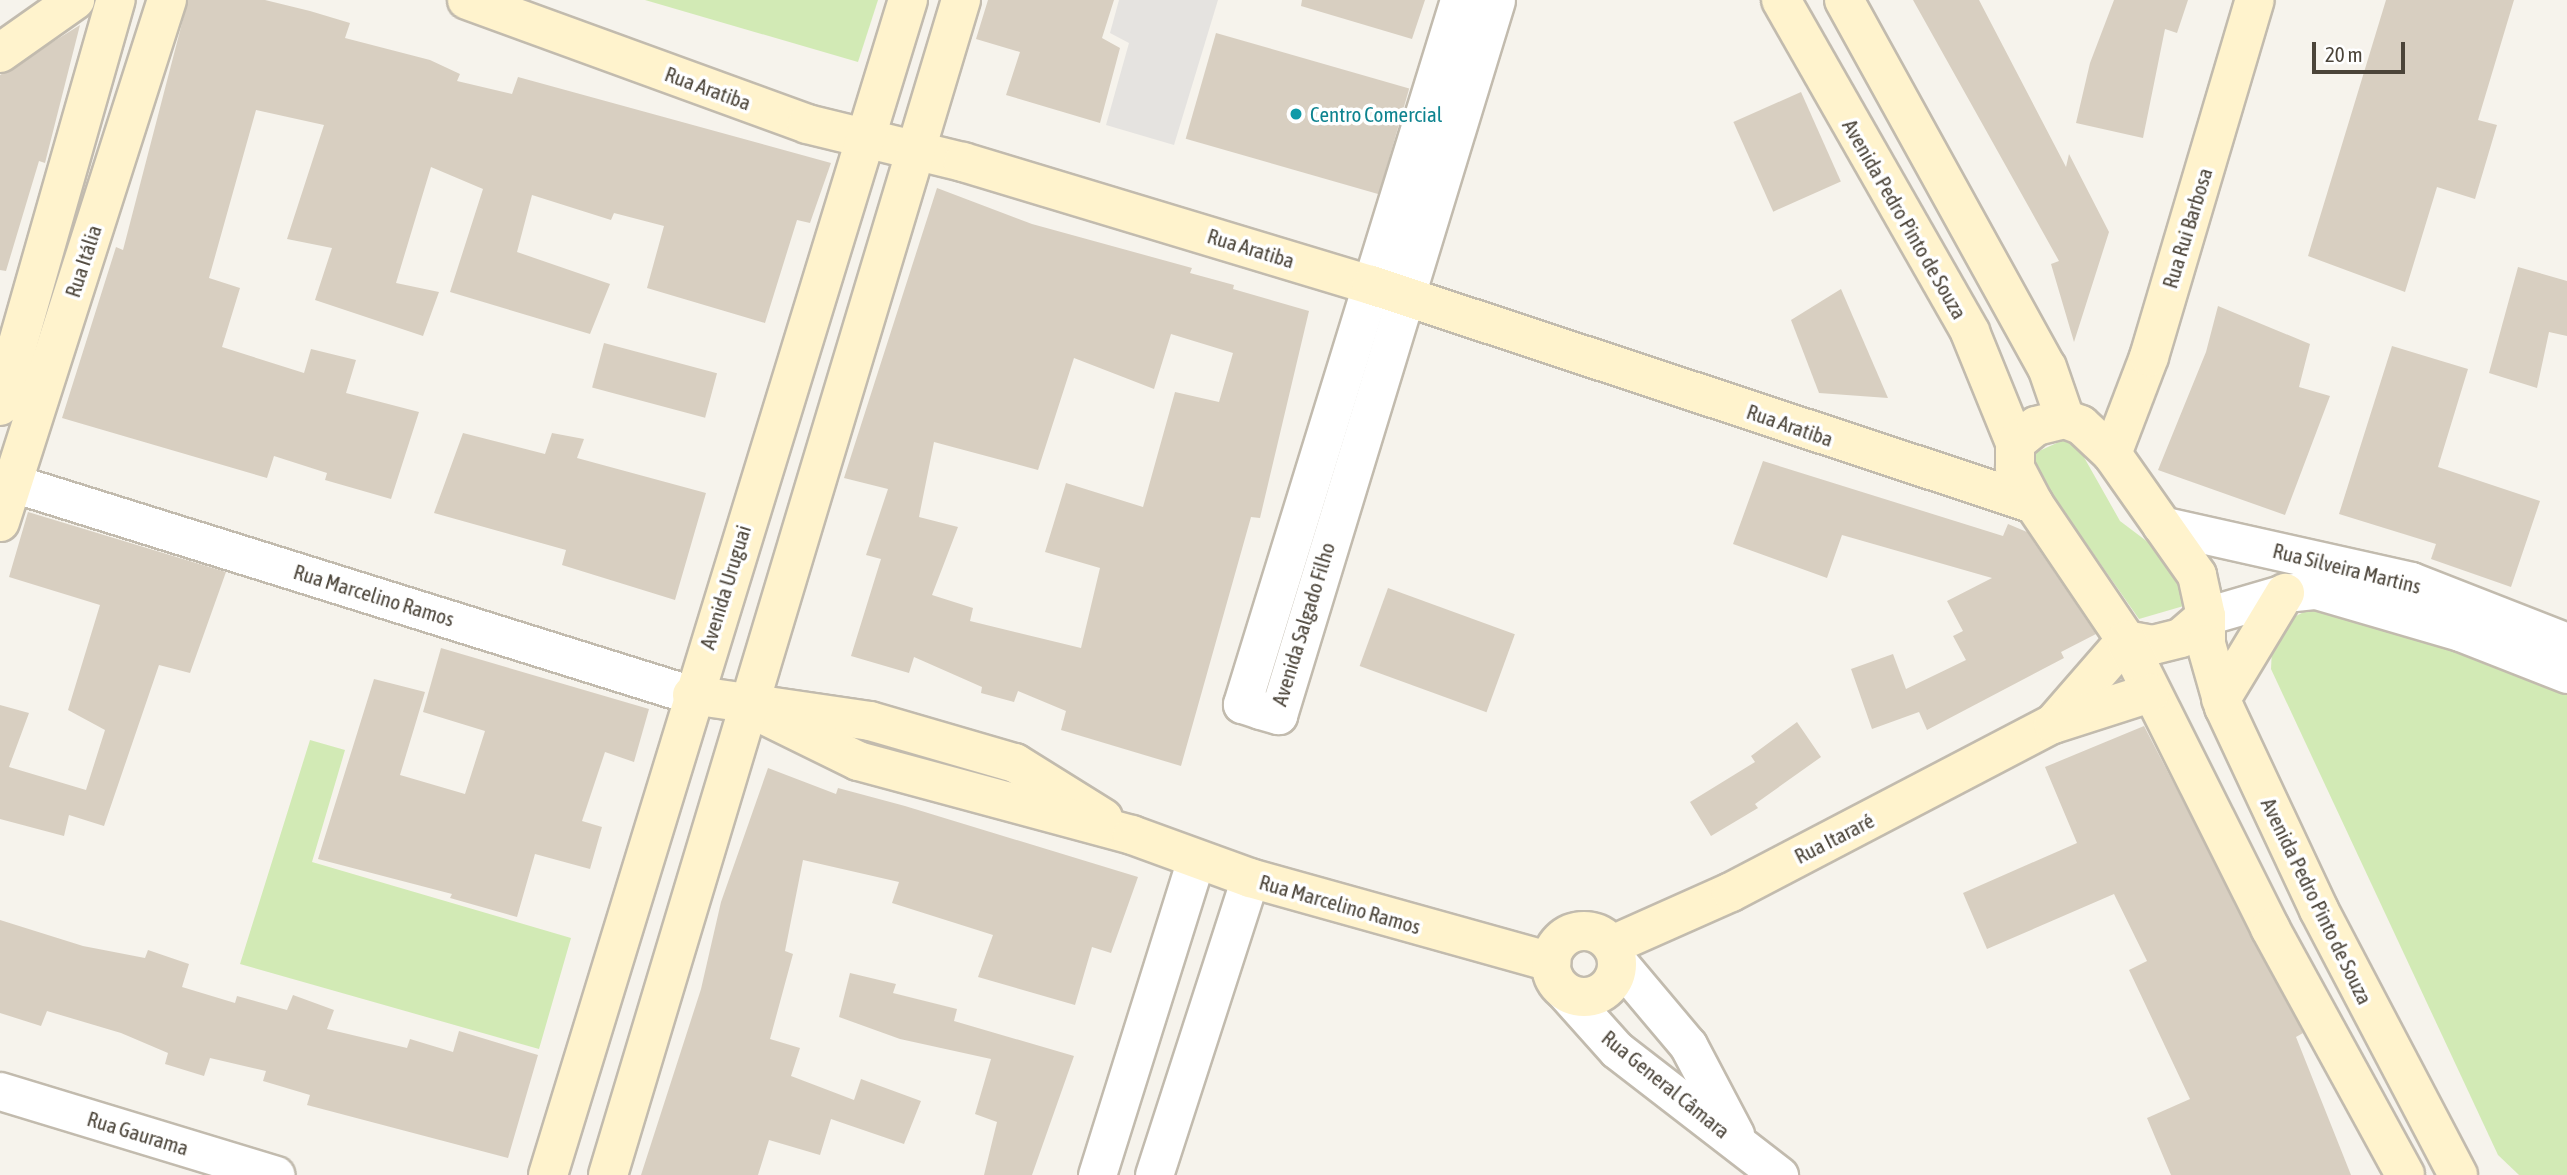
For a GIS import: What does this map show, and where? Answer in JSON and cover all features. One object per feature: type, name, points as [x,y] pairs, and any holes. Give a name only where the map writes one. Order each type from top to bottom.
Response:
[{"type":"street","points":[[0,53],[75,0]]},
{"type":"street","name":"Rua Itália","points":[[0,406],[116,0]]},
{"type":"street","name":"Rua Itália","points":[[0,522],[6,480],[167,0]]},
{"type":"street","name":"Rua Aratiba","points":[[467,0],[807,124],[915,150],[1386,290],[2034,503]]},
{"type":"street","name":"Avenida Uruguai","points":[[548,1175],[692,695],[908,0]]},
{"type":"street","points":[[608,1175],[961,0]]},
{"type":"street","name":"Avenida Salgado Filho","points":[[1459,0],[1386,290],[1278,715],[1242,704],[1386,290],[1496,0]]},
{"type":"street","name":"Avenida Pedro Pinto de Souza","points":[[1781,0],[1970,332],[2015,443],[2015,468],[2034,503],[2126,640],[2150,693],[2270,928],[2405,1175]]},
{"type":"street","name":"Rua Rui Barbosa","points":[[2112,454],[2149,357],[2255,0]]},
{"type":"street","points":[[1801,36],[1848,8],[2047,367],[2065,419],[2036,426],[2015,443]]},
{"type":"street","name":"Avenida Pedro Pinto de Souza","points":[[2065,419],[2081,425],[2112,454],[2197,575],[2206,616],[2206,643],[2221,699],[2319,910],[2458,1175]]},
{"type":"street","name":"Rua Marcelino Ramos","points":[[6,480],[692,695],[748,707],[870,721],[1015,763],[1132,835]]},
{"type":"street","name":"Rua Silveira Martins","points":[[2161,525],[2412,581],[2567,642]]},
{"type":"street","name":"Rua Silveira Martins","points":[[2206,616],[2285,593],[2316,590],[2406,615],[2567,674]]},
{"type":"street","points":[[2221,699],[2285,593]]},
{"type":"street","points":[[2126,640],[2152,645],[2181,638],[2206,616]]},
{"type":"street","name":"Rua Itararé","points":[[2053,724],[2126,640]]},
{"type":"street","name":"Rua Itararé","points":[[1615,953],[2053,724],[2150,693]]},
{"type":"street","name":"Rua Marcelino Ramos","points":[[748,707],[858,761],[988,800],[1132,835],[1196,860],[1558,976]]},
{"type":"street","points":[[858,761],[870,721]]},
{"type":"street","points":[[1097,1175],[1196,860]]},
{"type":"street","points":[[1154,1175],[1251,878]]},
{"type":"street","points":[[2270,928],[2319,910]]},
{"type":"street","points":[[1578,931],[1598,933],[1615,953],[1605,991],[1585,998],[1558,976],[1559,941],[1578,931]]},
{"type":"street","name":"Rua General Câmara","points":[[1615,953],[1688,1045],[1747,1160]]},
{"type":"street","name":"Rua General Câmara","points":[[1558,976],[1617,1050],[1747,1160]]},
{"type":"street","name":"Rua Gaurama","points":[[0,1091],[276,1175]]},
{"type":"street","points":[[1747,1160],[1779,1175]]},
{"type":"green space","points":[[645,0],[878,0],[858,62]]},
{"type":"green space","points":[[2072,436],[2120,521],[2177,564],[2187,605],[2139,619],[2026,457]]},
{"type":"green space","points":[[2319,604],[2567,683],[2567,1175],[2519,1175],[2498,1155],[2271,669],[2273,628]]},
{"type":"green space","points":[[310,740],[345,750],[312,862],[571,938],[539,1049],[240,964]]},
{"type":"shaded area","points":[[1119,0],[1218,0],[1174,145],[1106,125],[1129,43],[1110,33]]},
{"type":"building","points":[[188,0],[265,0],[310,11],[350,23],[345,38],[430,60],[460,74],[457,81],[512,94],[518,77],[831,163],[810,223],[797,220],[765,323],[647,288],[664,226],[614,213],[611,220],[532,195],[517,252],[610,284],[590,334],[450,292],[483,189],[431,167],[396,283],[439,292],[423,336],[315,300],[332,248],[287,239],[324,125],[256,110],[209,278],[240,288],[222,347],[304,373],[311,349],[356,360],[346,393],[419,412],[391,499],[325,480],[327,473],[274,456],[267,478],[62,418],[116,247],[123,250]]},
{"type":"building","points":[[988,0],[1114,0],[1102,38],[1120,48],[1100,123],[1006,95],[1020,52],[976,39]]},
{"type":"building","points":[[1302,0],[1425,0],[1412,39],[1301,6]]},
{"type":"building","points":[[1913,0],[1979,0],[2066,167],[2069,154],[2109,232],[2074,342],[2051,264],[2059,261]]},
{"type":"building","points":[[2114,0],[2188,0],[2177,33],[2165,29],[2143,138],[2076,123],[2090,63]]},
{"type":"building","points":[[2386,0],[2514,0],[2478,120],[2497,125],[2475,199],[2437,187],[2405,292],[2308,256]]},
{"type":"building","points":[[80,25],[45,163],[39,161],[6,271],[0,270],[0,75]]},
{"type":"building","name":"Centro Comercial","points":[[1216,33],[1409,88],[1379,194],[1186,139]]},
{"type":"building","points":[[1801,92],[1841,182],[1773,212],[1733,122]]},
{"type":"building","points":[[937,188],[1032,224],[1192,268],[1190,273],[1234,285],[1233,289],[1309,311],[1260,518],[1251,517],[1181,766],[1061,730],[1066,711],[1018,691],[1014,702],[981,693],[982,687],[914,657],[909,673],[851,656],[881,559],[866,555],[888,489],[844,478]],"holes":[[[1171,334],[1233,353],[1219,402],[1175,392],[1143,507],[1066,483],[1045,552],[1100,568],[1081,648],[970,621],[973,608],[932,595],[958,527],[919,517],[934,442],[1038,470],[1074,358],[1154,389]]]},
{"type":"building","points":[[2518,267],[2567,281],[2567,336],[2549,332],[2537,388],[2489,373]]},
{"type":"building","points":[[1841,289],[1888,398],[1819,393],[1791,320]]},
{"type":"building","points":[[2218,306],[2310,344],[2299,387],[2330,396],[2285,515],[2158,470],[2206,352]]},
{"type":"building","points":[[604,343],[717,373],[705,418],[592,387]]},
{"type":"building","points":[[2392,346],[2468,369],[2438,467],[2540,501],[2511,587],[2431,559],[2436,544],[2339,514]]},
{"type":"building","points":[[463,433],[545,454],[552,433],[584,439],[577,458],[706,493],[675,600],[562,565],[566,550],[434,513]]},
{"type":"building","points":[[1763,461],[2003,536],[2008,524],[2027,532],[2096,634],[2061,652],[2064,658],[1927,730],[1919,712],[1872,729],[1851,669],[1893,654],[1906,689],[1966,660],[1953,636],[1963,631],[1947,601],[1992,578],[1842,535],[1827,578],[1733,544]]},
{"type":"building","points":[[28,512],[226,572],[190,673],[159,665],[104,826],[69,815],[64,836],[0,819],[0,705],[29,713],[9,767],[86,790],[105,730],[68,710],[100,605],[9,577]]},
{"type":"building","points":[[1388,588],[1515,634],[1486,712],[1360,666]]},
{"type":"building","points":[[441,648],[649,709],[634,762],[605,752],[582,821],[602,827],[590,869],[535,854],[517,917],[450,898],[452,894],[318,859],[374,679],[425,692],[400,775],[465,794],[485,731],[423,712]]},
{"type":"building","points":[[1797,722],[1821,757],[1755,804],[1758,808],[1711,836],[1690,802],[1755,762],[1751,756]]},
{"type":"building","points":[[2144,726],[2303,1033],[2296,1037],[2351,1175],[2171,1175],[2147,1118],[2190,1099],[2129,970],[2147,961],[2114,894],[1987,949],[1963,893],[2077,843],[2045,767]]},
{"type":"building","points":[[768,768],[836,794],[838,788],[905,806],[1138,877],[1111,953],[1092,947],[1075,1005],[978,977],[993,935],[892,903],[899,882],[803,860],[785,951],[793,954],[770,1039],[800,1048],[791,1076],[854,1100],[861,1079],[921,1101],[904,1144],[831,1119],[820,1155],[769,1140],[758,1175],[641,1175],[701,989],[721,902]]},
{"type":"building","points":[[0,920],[83,946],[145,958],[148,950],[189,964],[182,987],[235,1003],[237,996],[287,1010],[293,995],[334,1010],[327,1029],[407,1048],[410,1039],[453,1052],[459,1031],[538,1055],[508,1158],[307,1105],[310,1095],[263,1081],[266,1071],[210,1058],[204,1076],[165,1064],[168,1053],[121,1033],[47,1011],[41,1026],[0,1013]]},
{"type":"building","points":[[850,973],[896,984],[893,993],[957,1009],[954,1021],[1074,1056],[1032,1175],[984,1175],[997,1122],[975,1114],[991,1059],[900,1039],[839,1017]]},
{"type":"place","name":"Centro Comercial","points":[[1296,114]]}]
